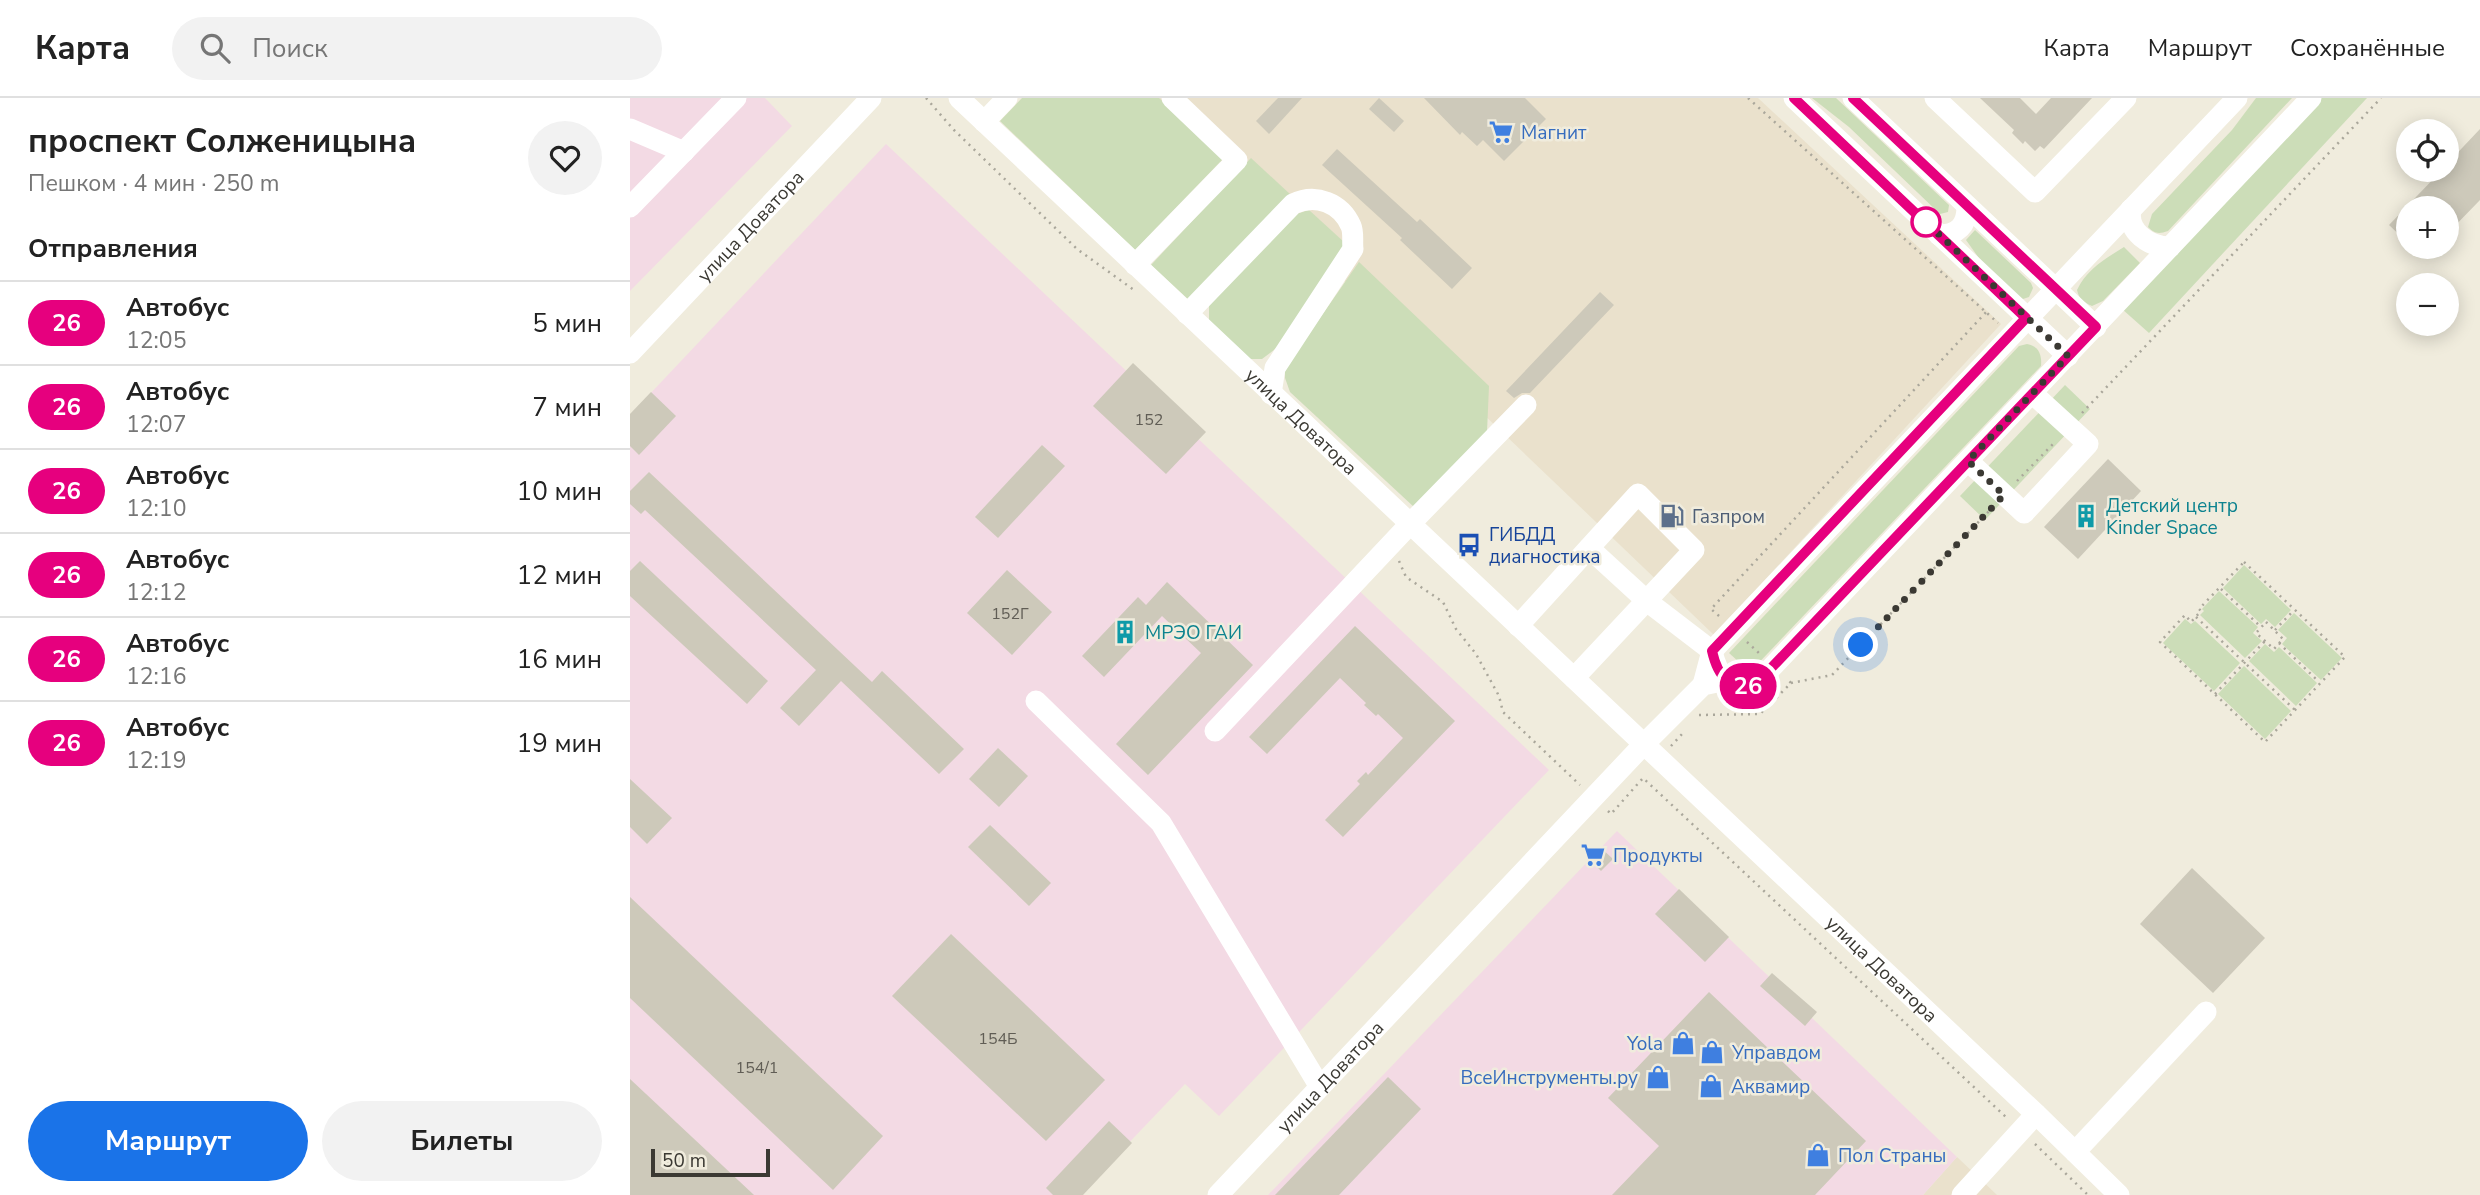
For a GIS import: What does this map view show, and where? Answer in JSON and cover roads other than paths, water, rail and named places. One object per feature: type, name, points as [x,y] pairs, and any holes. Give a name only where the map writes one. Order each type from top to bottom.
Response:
[{"type":"street","points":[[630,207],[736,98]]},
{"type":"street","name":"улица Доватора","points":[[630,353],[871,98]]},
{"type":"street","name":"улица Доватора","points":[[959,98],[2119,1195]]},
{"type":"street","points":[[984,122],[1007,98]]},
{"type":"street","points":[[1135,265],[1237,160],[1172,98]]},
{"type":"street","points":[[1794,98],[2068,356]]},
{"type":"street","points":[[1853,98],[2096,327]]},
{"type":"street","points":[[1935,98],[2035,192],[2126,98]]},
{"type":"street","points":[[1703,685],[1712,651],[2237,98]]},
{"type":"street","points":[[1644,744],[1703,685],[1712,681],[1744,687],[1756,684],[2311,98]]},
{"type":"street","points":[[630,129],[684,152]]},
{"type":"street","points":[[1187,314],[1293,204],[1302,200],[1322,199],[1339,209],[1352,228],[1353,249],[1275,368],[1271,394]]},
{"type":"street","points":[[1939,234],[1947,235],[1961,228],[1966,207]]},
{"type":"street","points":[[2131,209],[2132,223],[2141,237],[2155,245],[2170,247]]},
{"type":"street","points":[[1968,461],[2024,513],[2088,443],[2032,393]]},
{"type":"street","points":[[1215,731],[1392,542],[1526,405]]},
{"type":"street","points":[[1518,626],[1638,494],[1695,550],[1574,678]]},
{"type":"street","points":[[1589,548],[1647,602],[1712,651],[1718,670],[1734,685]]},
{"type":"street","points":[[1036,701],[1161,822],[1320,1087]]},
{"type":"street","name":"улица Доватора","points":[[1218,1195],[1644,744]]},
{"type":"street","points":[[2075,1152],[2206,1012]]},
{"type":"street","points":[[1962,1195],[2036,1114]]},
{"type":"place","name":"Магнит","points":[[1501,132]]},
{"type":"place","name":"Газпром","points":[[1672,516]]},
{"type":"place","name":"Детский центр Kinder Space","points":[[2086,516]]},
{"type":"place","name":"ГИБДД диагностика","points":[[1469,545]]},
{"type":"place","name":"МРЭО ГАИ","points":[[1125,632]]},
{"type":"place","name":"Продукты","points":[[1593,855]]},
{"type":"place","name":"Yola","points":[[1683,1043]]},
{"type":"place","name":"Управдом","points":[[1712,1052]]},
{"type":"place","name":"ВсеИнструменты.ру","points":[[1658,1077]]},
{"type":"place","name":"Аквамир","points":[[1711,1086]]},
{"type":"place","name":"Пол Страны","points":[[1818,1155]]}]
